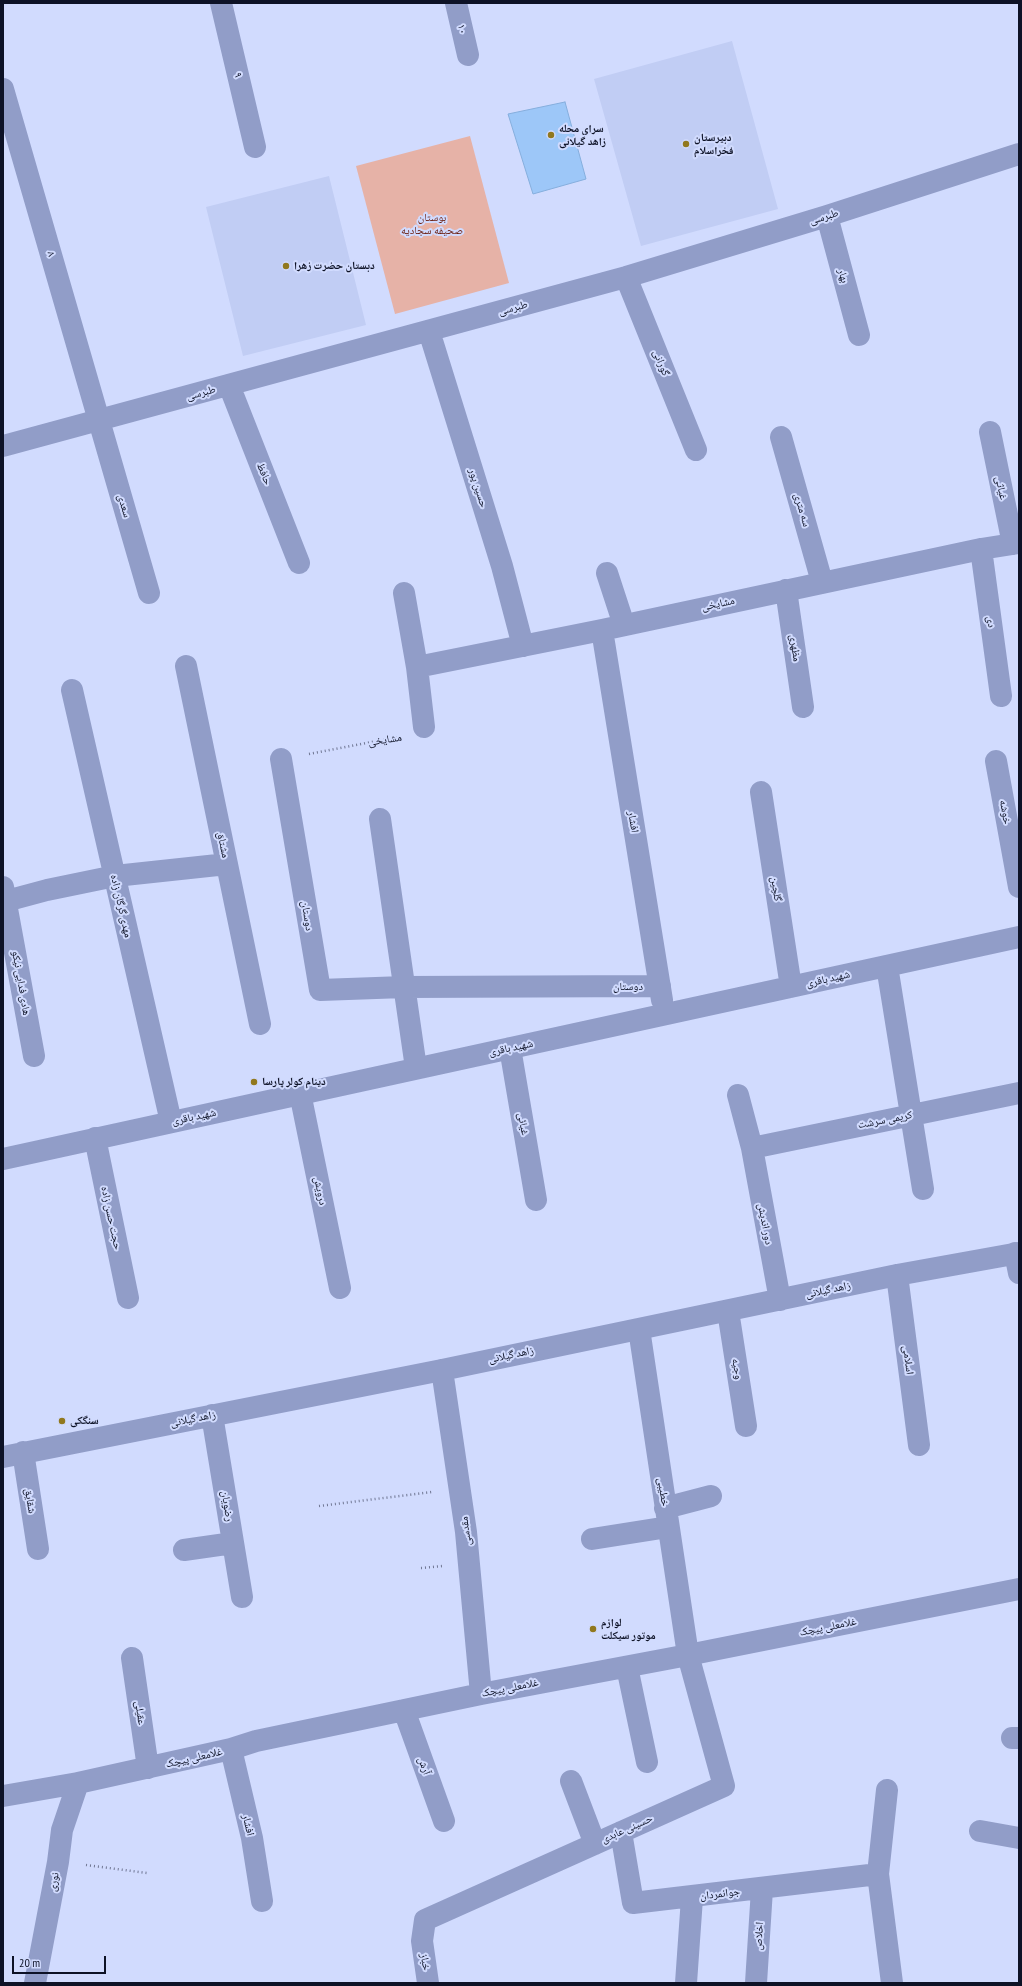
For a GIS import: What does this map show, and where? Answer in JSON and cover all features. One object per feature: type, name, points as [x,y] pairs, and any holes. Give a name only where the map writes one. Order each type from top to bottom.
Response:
[{"type":"street","name":"۹","points":[[221,3],[255,147]]},
{"type":"street","name":"۱۰","points":[[456,3],[468,55]]},
{"type":"street","name":"۸","points":[[3,89],[100,420]]},
{"type":"street","name":"طبرسی","points":[[3,446],[626,277],[827,216],[1019,154]]},
{"type":"street","name":"بهار","points":[[827,216],[859,335]]},
{"type":"street","name":"گورانی","points":[[626,277],[696,450]]},
{"type":"street","name":"حسین پور","points":[[429,331],[502,566],[523,646]]},
{"type":"street","name":"حافظ","points":[[229,385],[299,563]]},
{"type":"street","name":"سعدی","points":[[100,420],[149,593]]},
{"type":"street","name":"غیاثی","points":[[990,432],[1016,544]]},
{"type":"street","name":"سه متری","points":[[781,438],[822,582]]},
{"type":"street","name":"مشایخی","points":[[417,667],[602,630],[981,549],[1016,544]]},
{"type":"street","name":"دی","points":[[981,549],[1002,696]]},
{"type":"street","points":[[607,573],[624,625]]},
{"type":"street","name":"مظهری","points":[[786,590],[803,707]]},
{"type":"street","points":[[404,593],[417,667],[424,727]]},
{"type":"street","name":"افشار","points":[[602,630],[665,1014]]},
{"type":"street","name":"مشتاق","points":[[186,666],[260,1024]]},
{"type":"street","name":"مهدی گرگان زاده","points":[[72,690],[171,1122]]},
{"type":"street","name":"دوستان","points":[[281,759],[320,990],[404,987],[660,986]]},
{"type":"street","name":"خوشه","points":[[996,761],[1019,888]]},
{"type":"street","name":"گلچین","points":[[761,792],[791,987]]},
{"type":"street","points":[[380,819],[416,1068]]},
{"type":"street","points":[[4,894],[47,890],[115,876],[227,864]]},
{"type":"street","name":"هادی فدایی نیکو","points":[[4,894],[34,1056]]},
{"type":"street","name":"شهید باقری","points":[[3,1159],[1019,937]]},
{"type":"street","points":[[887,966],[923,1189]]},
{"type":"street","name":"غیائی","points":[[510,1048],[536,1200]]},
{"type":"street","name":"درویش","points":[[300,1093],[340,1288]]},
{"type":"street","name":"کریمی سرشت","points":[[752,1148],[1019,1093]]},
{"type":"street","name":"دور اندیش","points":[[738,1096],[752,1148],[780,1300]]},
{"type":"street","name":"حجت حسن زاده","points":[[95,1138],[128,1298]]},
{"type":"street","name":"زاهد گیلانی","points":[[13,1455],[442,1370],[897,1275],[1018,1259]]},
{"type":"street","name":"اسلامی","points":[[897,1275],[919,1445]]},
{"type":"street","name":"وجیه","points":[[728,1311],[746,1426]]},
{"type":"street","name":"خطیبی","points":[[639,1329],[688,1655]]},
{"type":"street","name":"مقدسی","points":[[442,1370],[466,1532],[481,1694]]},
{"type":"street","name":"رضویان","points":[[212,1415],[242,1597]]},
{"type":"street","name":"شقایق","points":[[13,1455],[38,1549]]},
{"type":"street","points":[[592,1539],[667,1517],[711,1496]]},
{"type":"street","points":[[184,1550],[233,1543]]},
{"type":"street","name":"غلامعلی پیچک","points":[[3,1796],[78,1783],[231,1749],[256,1741],[481,1694],[627,1667],[1019,1589]]},
{"type":"street","name":"حسینی عابدی","points":[[422,1941],[425,1920],[724,1786],[688,1655]]},
{"type":"street","name":"عقیلی","points":[[132,1658],[148,1768]]},
{"type":"street","points":[[627,1667],[647,1762]]},
{"type":"street","name":"آرش","points":[[404,1710],[444,1821]]},
{"type":"street","name":"افشار","points":[[231,1749],[252,1838],[262,1901]]},
{"type":"street","points":[[570,1781],[594,1844]]},
{"type":"street","name":"نوری","points":[[35,1983],[58,1862],[62,1830],[78,1783]]},
{"type":"street","points":[[887,1790],[878,1874],[892,1983]]},
{"type":"street","points":[[980,1831],[1019,1838]]},
{"type":"street","name":"جوانمردان","points":[[621,1832],[633,1904],[692,1898],[878,1874]]},
{"type":"street","name":"اخلاص","points":[[756,1983],[762,1889]]},
{"type":"street","points":[[686,1983],[692,1898]]},
{"type":"street","name":"خباز","points":[[422,1941],[428,1983]]},
{"type":"path","name":"مشایخی","points":[[281,759],[418,734],[423,732],[424,727]]},
{"type":"path","points":[[319,1506],[460,1488]]},
{"type":"path","points":[[58,1862],[146,1873]]},
{"type":"shaded area","name":"دبیرستان فخراسلام","points":[[732,41],[778,209],[641,246],[594,79]]},
{"type":"shaded area","name":"دبستان حضرت زهرا","points":[[329,176],[366,325],[243,356],[206,207]]},
{"type":"green space","name":"بوستان صحیفه سجادیه","points":[[470,136],[509,283],[395,314],[356,166]]},
{"type":"building","points":[[565,102],[586,179],[533,194],[508,114]]},
{"type":"place","name":"سرای محله زاهد گیلانی","points":[[551,135]]},
{"type":"place","name":"دبیرستان فخراسلام","points":[[686,144]]},
{"type":"place","name":"دبستان حضرت زهرا","points":[[286,266]]},
{"type":"place","name":"دینام کولر پارسا","points":[[254,1082]]},
{"type":"place","name":"سنگکی","points":[[62,1421]]},
{"type":"place","name":"لوازم موتور سیکلت","points":[[593,1629]]}]
